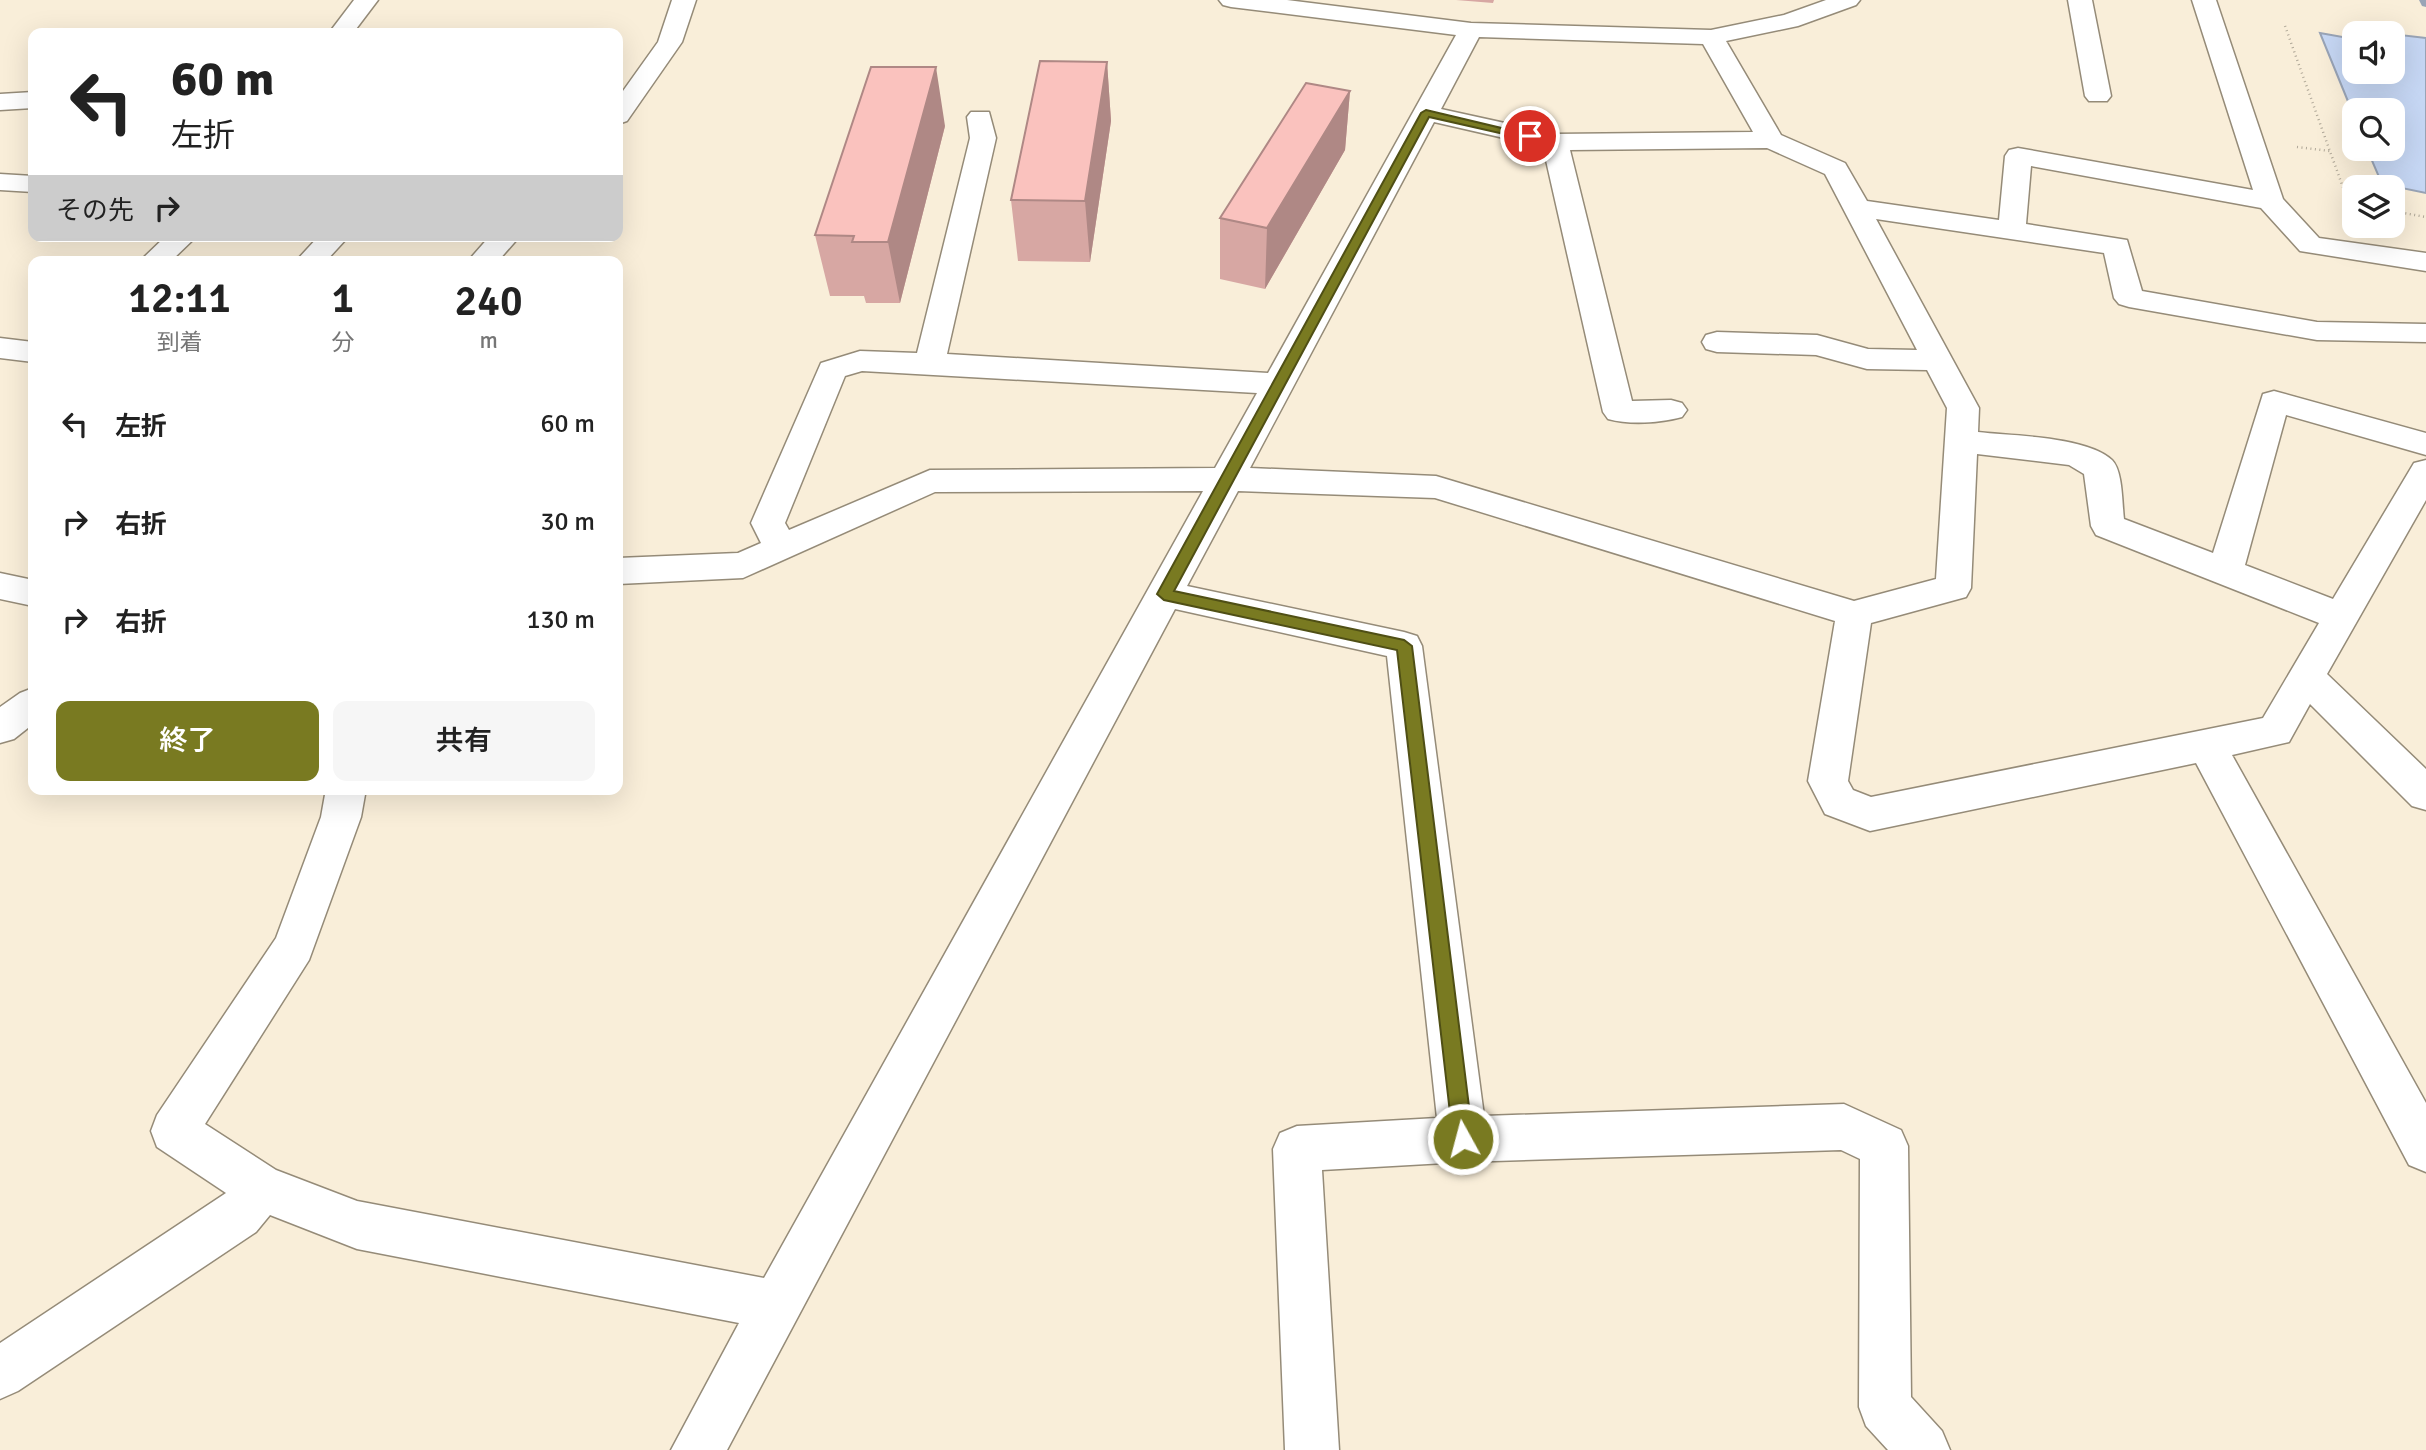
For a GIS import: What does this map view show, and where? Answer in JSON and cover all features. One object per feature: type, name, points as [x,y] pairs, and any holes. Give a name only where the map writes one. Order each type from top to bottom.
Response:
[{"type":"street","points":[[345,28],[366,0]]},
{"type":"street","points":[[623,109],[670,42],[684,0]]},
{"type":"street","points":[[1231,0],[1471,30],[1711,37],[1790,21],[1847,0]]},
{"type":"street","points":[[2080,0],[2098,96]]},
{"type":"street","points":[[2204,0],[2270,201],[2309,244],[2426,262]]},
{"type":"street","points":[[698,1450],[1471,30]]},
{"type":"street","points":[[1711,37],[1771,140]]},
{"type":"street","points":[[0,102],[28,100]]},
{"type":"street","points":[[623,571],[743,565],[930,481],[1228,479],[1436,487],[1854,614],[1953,588],[1963,408],[1836,169],[1771,140],[1555,142],[1426,113]]},
{"type":"street","points":[[930,363],[983,138],[980,117]]},
{"type":"street","points":[[1555,142],[1619,412],[1671,410]]},
{"type":"street","points":[[2012,230],[2018,156],[2270,201]]},
{"type":"street","points":[[0,182],[28,184]]},
{"type":"street","points":[[1859,208],[2117,246],[2129,298],[2317,331],[2426,333]]},
{"type":"street","points":[[160,256],[176,242]]},
{"type":"street","points":[[315,256],[329,242]]},
{"type":"street","points":[[487,256],[500,242]]},
{"type":"street","points":[[1717,342],[1817,345],[1867,359],[1938,360]]},
{"type":"street","points":[[0,348],[28,351]]},
{"type":"street","points":[[781,548],[768,523],[832,370],[860,361],[930,363],[1280,384]]},
{"type":"street","points":[[2225,572],[2274,401],[2426,444]]},
{"type":"street","points":[[1961,441],[2077,455],[2100,468],[2108,526],[2342,617]]},
{"type":"street","points":[[1854,614],[1828,781],[1839,802],[1870,814],[2275,731],[2426,471]]},
{"type":"street","points":[[0,586],[28,592]]},
{"type":"street","points":[[1164,594],[1404,646],[1463,1139]]},
{"type":"street","points":[[2307,678],[2426,794]]},
{"type":"street","points":[[0,728],[28,707]]},
{"type":"street","points":[[2206,745],[2426,1149]]},
{"type":"street","points":[[345,795],[341,817],[294,947],[174,1131],[261,1188],[357,1225],[776,1305]]},
{"type":"street","points":[[1312,1450],[1297,1149],[1463,1139],[1844,1127],[1884,1146],[1885,1406],[1923,1450]]},
{"type":"street","points":[[0,1373],[239,1215],[261,1188]]},
{"type":"path","points":[[2285,26],[2342,185]]},
{"type":"path","points":[[2405,214],[2426,218]]},
{"type":"water","points":[[2320,33],[2342,37],[2342,84],[2405,84],[2405,36],[2426,38],[2426,193],[2405,189],[2405,175],[2378,175],[2372,161],[2405,161],[2405,98],[2347,98]]},
{"type":"building","points":[[1040,61],[1107,62],[1085,201],[1011,200]]},
{"type":"building","points":[[871,67],[936,67],[888,242],[852,242],[854,236],[815,235]]},
{"type":"building","points":[[1306,83],[1350,91],[1267,228],[1220,218]]},
{"type":"waterway","points":[[2424,0],[2426,4]]},
{"type":"route","points":[[1463,1139],[1404,646],[1164,594],[1426,113],[1530,136]]}]
